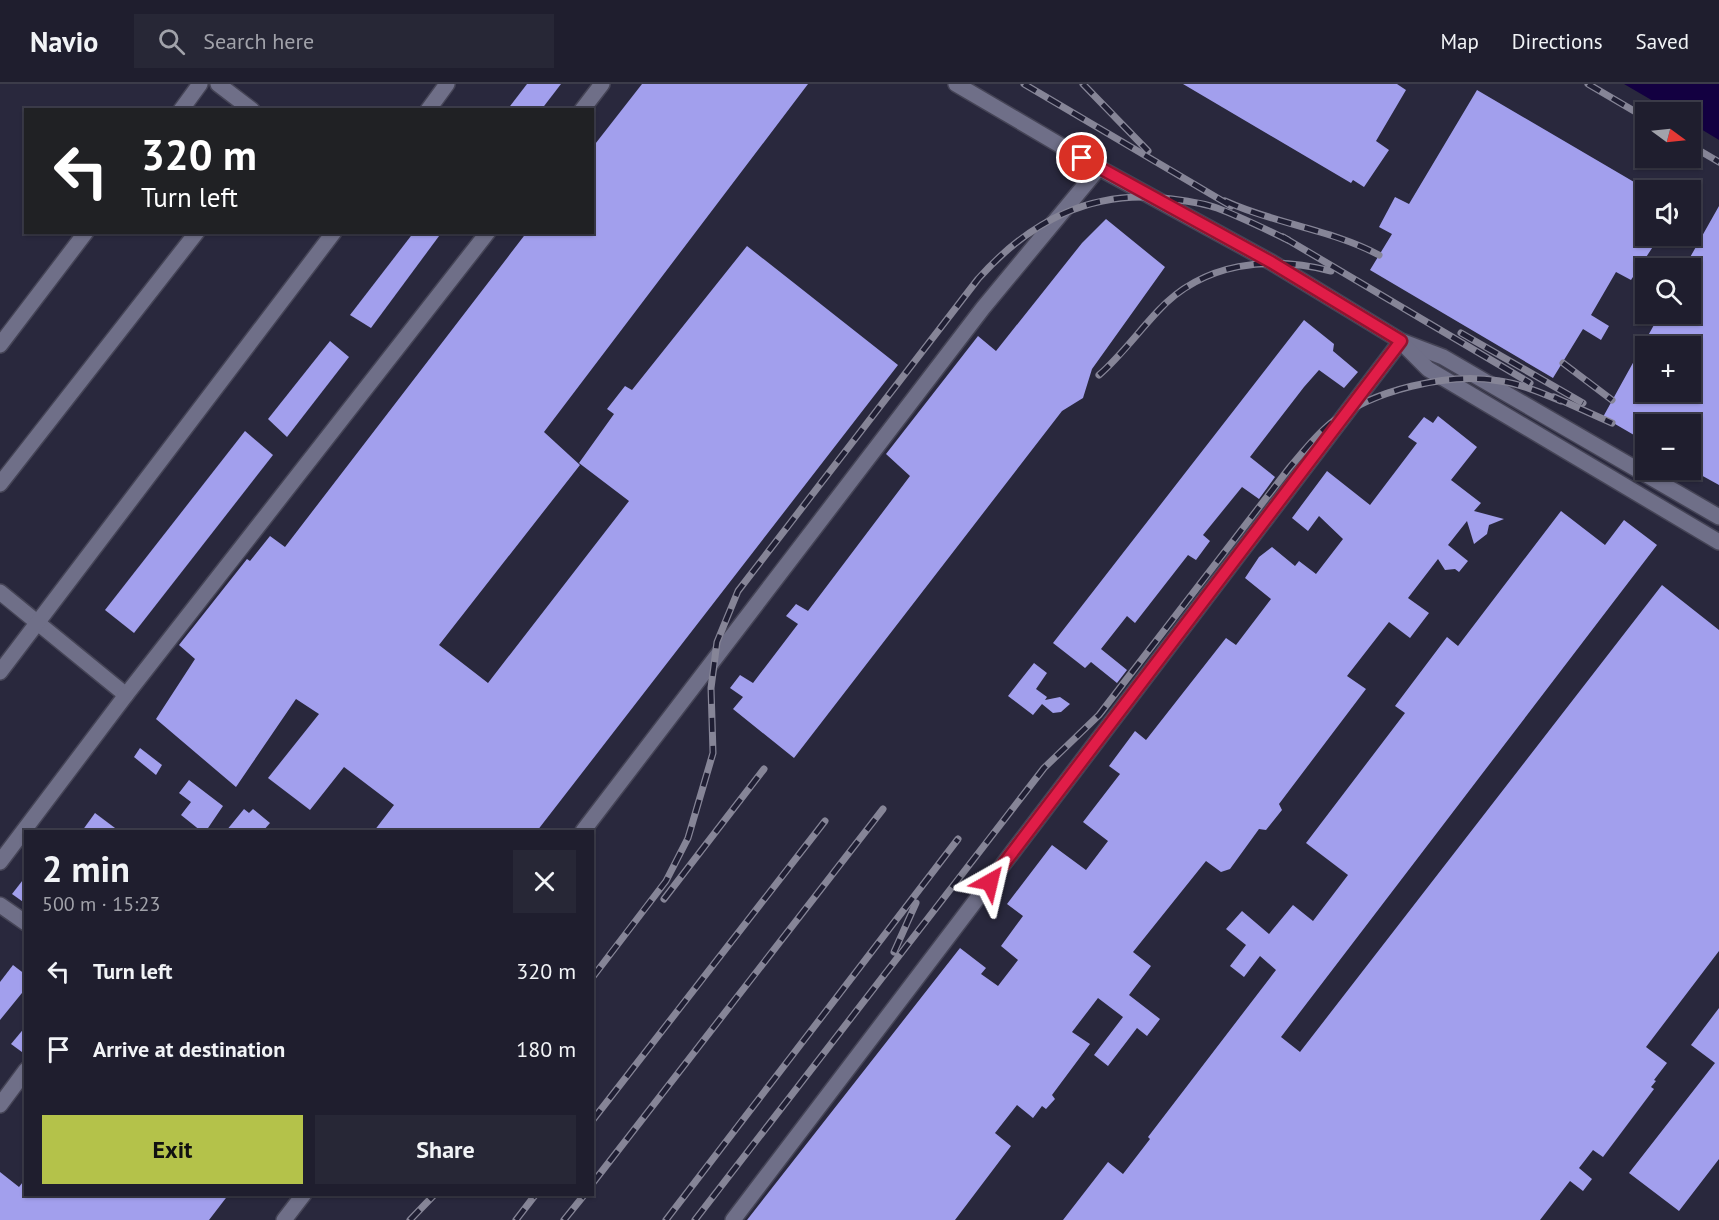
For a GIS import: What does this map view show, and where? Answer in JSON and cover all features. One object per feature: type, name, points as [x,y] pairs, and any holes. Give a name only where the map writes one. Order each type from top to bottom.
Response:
[{"type":"lane","points":[[182,108],[200,84]]},
{"type":"lane","points":[[218,84],[249,108]]},
{"type":"lane","points":[[429,108],[447,84]]},
{"type":"lane","points":[[584,108],[602,84]]},
{"type":"lane","points":[[956,84],[1099,168],[1271,262],[1401,341],[1443,357],[1719,517]]},
{"type":"lane","points":[[584,830],[982,308],[1099,168]]},
{"type":"lane","points":[[0,345],[85,234]]},
{"type":"lane","points":[[0,484],[195,234]]},
{"type":"lane","points":[[0,672],[332,234]]},
{"type":"lane","points":[[0,862],[126,694],[486,234]]},
{"type":"lane","points":[[1401,341],[1428,369],[1719,542]]},
{"type":"lane","points":[[733,1220],[1401,341]]},
{"type":"lane","points":[[0,592],[126,694]]},
{"type":"lane","points":[[0,905],[24,922]]},
{"type":"lane","points":[[0,1105],[24,1073]]},
{"type":"lane","points":[[284,1220],[302,1196]]},
{"type":"shaded area","points":[[1624,84],[1719,84],[1719,140],[1701,129],[1701,102],[1655,102]]},
{"type":"building","points":[[527,84],[561,84],[543,108],[509,108]]},
{"type":"building","points":[[642,84],[808,84],[544,432],[580,465],[439,645],[488,683],[629,501],[579,463],[614,414],[607,409],[625,386],[632,390],[747,246],[898,365],[538,830],[375,830],[394,805],[344,767],[310,810],[268,778],[319,714],[296,699],[236,787],[156,719],[195,659],[179,645],[247,559],[250,561],[270,536],[285,547],[525,234],[594,234],[594,145]]},
{"type":"building","points":[[1183,84],[1397,84],[1406,90],[1376,141],[1389,150],[1364,187],[1353,180],[1351,183]]},
{"type":"building","points":[[1477,90],[1635,183],[1635,246],[1653,246],[1646,258],[1635,258],[1635,274],[1631,280],[1616,272],[1591,315],[1609,326],[1601,340],[1583,329],[1553,378],[1370,270],[1392,234],[1379,227],[1395,197],[1409,204]]},
{"type":"building","points":[[1719,206],[1719,485],[1701,475],[1701,414],[1635,414],[1635,436],[1603,417],[1635,359],[1635,402],[1701,402],[1701,336],[1648,336],[1654,324],[1701,324],[1701,258],[1690,258],[1696,246],[1701,246],[1701,238]]},
{"type":"building","points":[[1106,219],[1165,267],[1092,369],[1083,398],[1062,411],[794,758],[733,709],[743,697],[730,688],[740,675],[753,683],[798,624],[786,616],[796,604],[808,611],[910,476],[886,454],[978,336],[996,351],[1082,243]]},
{"type":"building","points":[[412,234],[441,234],[371,328],[350,315]]},
{"type":"building","points":[[1304,320],[1334,344],[1333,351],[1358,372],[1344,388],[1319,370],[1304,387],[1250,457],[1275,477],[1259,499],[1242,487],[1203,535],[1210,541],[1196,560],[1188,555],[1135,623],[1127,616],[1101,649],[1127,670],[1117,683],[1091,662],[1085,668],[1053,643]]},
{"type":"building","points":[[330,341],[349,357],[287,437],[268,419]]},
{"type":"building","points":[[1438,416],[1477,447],[1451,480],[1481,503],[1474,511],[1504,519],[1489,525],[1487,534],[1474,544],[1467,521],[1448,545],[1468,561],[1459,572],[1455,569],[1445,570],[1438,559],[1408,598],[1429,613],[1410,638],[1389,622],[1347,676],[1366,689],[1279,804],[1282,810],[1266,830],[1259,829],[1230,869],[1221,872],[1206,861],[1133,952],[1151,966],[1129,995],[1160,1019],[1147,1036],[1137,1028],[1108,1066],[1094,1055],[1123,1017],[1098,998],[1072,1032],[1090,1044],[1052,1095],[1055,1099],[1046,1109],[1042,1106],[1033,1118],[1017,1105],[995,1133],[1011,1146],[955,1220],[747,1220],[960,948],[986,968],[981,974],[998,986],[1018,960],[1001,946],[1023,916],[1007,904],[1052,845],[1086,870],[1108,841],[1083,822],[1120,774],[1109,766],[1135,731],[1146,740],[1226,638],[1236,645],[1271,599],[1245,578],[1259,557],[1272,547],[1295,566],[1299,561],[1316,574],[1343,539],[1319,516],[1308,531],[1292,518],[1327,471],[1370,505],[1417,443],[1408,437],[1424,417],[1433,423]]},
{"type":"building","points":[[245,431],[273,455],[134,633],[105,610]]},
{"type":"building","points":[[1561,511],[1605,545],[1624,520],[1657,545],[1281,1037],[1300,1052],[1662,585],[1719,630],[1719,951],[1646,1047],[1667,1063],[1654,1080],[1656,1081],[1651,1087],[1654,1089],[1603,1157],[1593,1150],[1579,1168],[1592,1179],[1583,1191],[1570,1181],[1540,1220],[1063,1220],[1108,1162],[1123,1174],[1150,1139],[1148,1137],[1276,970],[1260,956],[1244,977],[1230,966],[1246,945],[1226,929],[1242,911],[1269,934],[1293,905],[1313,921],[1348,875],[1306,843],[1405,713],[1395,706],[1447,637],[1458,646]]},
{"type":"building","points":[[1034,663],[1047,673],[1036,689],[1047,697],[1045,700],[1060,697],[1070,704],[1061,712],[1053,713],[1042,704],[1033,715],[1008,696]]},
{"type":"building","points":[[140,748],[162,765],[156,775],[134,757]]},
{"type":"building","points":[[189,780],[223,806],[207,830],[200,830],[181,815],[191,802],[179,793]]},
{"type":"building","points":[[244,809],[249,813],[253,809],[270,823],[264,830],[227,830]]},
{"type":"building","points":[[95,813],[118,830],[83,830]]},
{"type":"building","points":[[24,879],[24,903],[12,894]]},
{"type":"building","points":[[13,965],[24,973],[24,990],[0,1020],[0,982]]},
{"type":"building","points":[[1719,1008],[1719,1159],[1679,1211],[1629,1173],[1715,1063],[1691,1045]]},
{"type":"building","points":[[24,1028],[24,1054],[11,1044]]},
{"type":"building","points":[[0,1172],[19,1187],[24,1181],[24,1196],[227,1196],[209,1220],[0,1220]]},
{"type":"railway","points":[[1024,84],[1231,206]]},
{"type":"railway","points":[[1083,84],[1148,151]]},
{"type":"railway","points":[[1588,84],[1635,112]]},
{"type":"railway","points":[[1701,151],[1719,162]]},
{"type":"railway","points":[[594,975],[666,881],[688,838],[713,753],[711,688],[717,642],[738,591],[978,279],[998,258],[1041,225],[1089,204],[1115,199],[1143,197],[1195,202],[1235,215],[1288,240]]},
{"type":"railway","points":[[1225,201],[1341,239],[1379,255]]},
{"type":"railway","points":[[1283,237],[1530,383]]},
{"type":"railway","points":[[1099,375],[1158,311],[1195,282],[1216,273],[1261,264],[1308,266],[1331,271]]},
{"type":"railway","points":[[1461,333],[1583,403]]},
{"type":"railway","points":[[1563,363],[1612,400]]},
{"type":"railway","points":[[695,1220],[1044,768],[1099,715],[1290,467],[1325,428],[1348,411],[1367,401],[1411,386],[1457,379],[1508,382],[1561,401]]},
{"type":"railway","points":[[1554,397],[1612,423]]},
{"type":"railway","points":[[664,899],[764,769]]},
{"type":"railway","points":[[594,1181],[883,809]]},
{"type":"railway","points":[[594,1118],[825,821]]},
{"type":"railway","points":[[666,1220],[958,839]]},
{"type":"railway","points":[[894,952],[916,903]]},
{"type":"railway","points":[[410,1220],[433,1196]]},
{"type":"railway","points":[[516,1220],[534,1196]]},
{"type":"railway","points":[[564,1220],[583,1196]]},
{"type":"route","points":[[990,882],[1401,341],[1271,262],[1157,197],[1082,158]]}]
